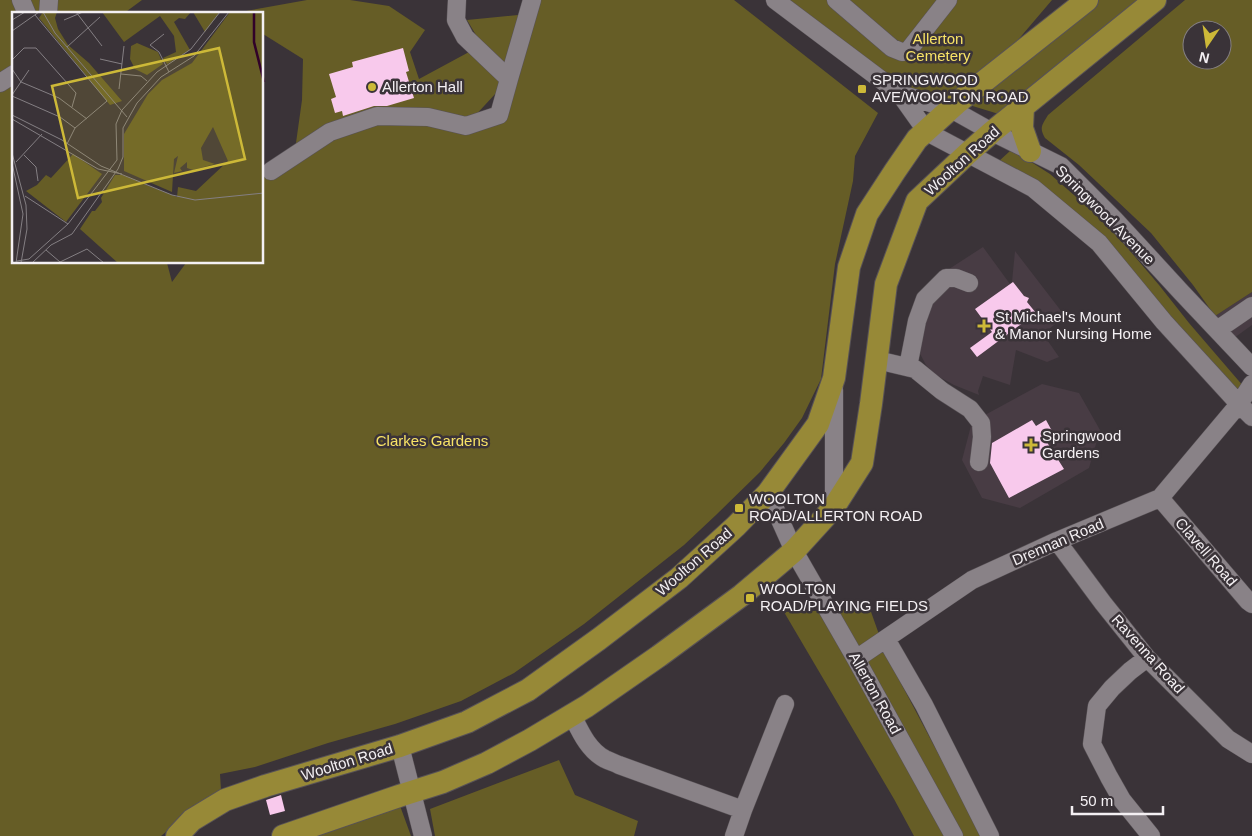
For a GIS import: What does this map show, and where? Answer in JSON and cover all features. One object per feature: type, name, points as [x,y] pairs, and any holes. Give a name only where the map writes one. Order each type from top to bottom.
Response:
[{"type":"main road","name":"Woolton Road","points":[[177,836],[192,820],[225,800],[265,786],[400,746],[466,722],[528,690],[679,578],[736,526],[768,493],[818,424],[834,378],[849,267],[867,214],[918,139],[951,109],[1087,0]]},
{"type":"main road","name":"Woolton Road","points":[[283,836],[443,782],[487,763],[530,740],[608,692],[742,595],[794,551],[834,507],[862,463],[886,284],[917,201],[992,132],[1155,0]]},
{"type":"main road","points":[[1023,107],[1022,128],[1030,151]]},
{"type":"street","points":[[21,0],[26,12]]},
{"type":"street","points":[[457,0],[456,20],[465,38],[509,80]]},
{"type":"street","points":[[271,171],[330,132],[377,116],[428,117],[466,126],[499,115],[532,0]]},
{"type":"street","name":"Springwood Avenue","points":[[775,0],[900,94],[927,132],[1033,188],[1099,243],[1164,322],[1252,416]]},
{"type":"street","points":[[836,0],[892,48],[902,52],[908,50],[948,0]]},
{"type":"street","points":[[0,83],[12,75]]},
{"type":"street","name":"Springwood Avenue","points":[[900,94],[951,109],[992,132],[1061,166],[1114,219],[1252,368]]},
{"type":"street","points":[[908,367],[917,321],[924,298],[946,278],[956,278],[969,283]]},
{"type":"street","points":[[1217,330],[1252,306]]},
{"type":"street","points":[[876,360],[915,369],[942,391],[970,409],[981,422],[982,437],[979,462]]},
{"type":"street","points":[[834,378],[834,507]]},
{"type":"street","name":"Drennan Road","points":[[856,659],[972,580],[1057,541],[1160,498],[1239,404],[1252,384]]},
{"type":"street","name":"Allerton Road","points":[[768,493],[794,551],[954,836]]},
{"type":"street","name":"Clavell Road","points":[[1160,498],[1252,604]]},
{"type":"street","name":"Ravenna Road","points":[[1057,541],[1147,658],[1228,739],[1252,754]]},
{"type":"street","points":[[886,638],[924,705],[990,836]]},
{"type":"street","points":[[1147,658],[1112,688],[1097,706],[1092,744],[1122,800],[1151,836]]},
{"type":"street","points":[[734,836],[785,704]]},
{"type":"street","points":[[572,715],[584,738],[593,750],[603,758],[743,810]]},
{"type":"street","points":[[400,746],[423,836]]},
{"type":"shaded area","name":"St Michael's Mount & Manor Nursing Home","points":[[983,247],[1010,284],[1012,282],[1015,251],[1065,316],[1043,334],[1059,357],[1047,362],[1016,350],[1010,385],[983,376],[978,391],[979,395],[954,385],[934,374],[926,365],[918,350],[934,291],[929,282]]},
{"type":"shaded area","points":[[1252,292],[1252,325],[1234,338],[1215,316]]},
{"type":"shaded area","name":"Springwood Gardens","points":[[1042,384],[1079,393],[1100,430],[1089,468],[1020,508],[982,498],[962,460],[972,422]]},
{"type":"green space","name":"Clarkes Gardens","points":[[0,0],[142,0],[126,12],[12,12],[12,264],[167,264],[172,282],[185,264],[264,264],[264,170],[295,150],[302,100],[303,59],[264,35],[264,12],[240,12],[307,0],[350,0],[389,6],[425,30],[410,52],[419,79],[482,45],[467,20],[528,14],[509,79],[472,119],[503,120],[540,0],[734,0],[878,113],[855,156],[853,181],[835,264],[821,379],[802,418],[784,443],[760,472],[684,545],[584,624],[514,673],[461,701],[395,724],[328,743],[255,767],[220,774],[221,790],[203,801],[161,836],[0,836]]},
{"type":"green space","name":"Allerton Cemetery","points":[[785,0],[1052,0],[1006,54],[953,97],[902,91]]},
{"type":"green space","points":[[1093,0],[1145,0],[1002,115],[966,104]]},
{"type":"green space","points":[[1185,0],[1252,0],[1252,292],[1215,316],[1193,285],[1151,233],[1079,165],[1045,138],[1042,132],[1044,121],[1048,115]]},
{"type":"green space","points":[[1010,151],[1050,174],[1091,210],[1125,245],[1244,387],[1235,396],[1141,285],[998,162]]},
{"type":"green space","points":[[870,609],[887,657],[981,836],[914,836],[784,612]]},
{"type":"green space","points":[[559,760],[575,795],[638,821],[634,836],[435,836],[430,809]]},
{"type":"green space","points":[[399,803],[411,836],[299,836]]},
{"type":"building","name":"Allerton Hall","points":[[403,48],[409,71],[406,72],[414,98],[387,106],[374,106],[343,116],[342,111],[335,113],[331,99],[336,97],[329,74],[353,67],[352,62]]},
{"type":"building","points":[[1013,282],[1024,296],[1029,298],[1027,302],[1036,313],[977,357],[970,348],[992,332],[975,309]]},
{"type":"building","points":[[1032,420],[1036,426],[1046,420],[1052,431],[1043,436],[1064,469],[1009,498],[990,463],[992,443]]},
{"type":"building","points":[[281,795],[285,811],[270,815],[266,800]]},
{"type":"place","name":"Allerton Hall","points":[[372,87]]},
{"type":"place","name":"SPRINGWOOD AVE/WOOLTON ROAD","points":[[862,89]]},
{"type":"place","name":"St Michael's Mount & Manor Nursing Home","points":[[984,326]]},
{"type":"place","name":"Springwood Gardens","points":[[1031,445]]},
{"type":"place","name":"WOOLTON ROAD/ALLERTON ROAD","points":[[739,508]]},
{"type":"place","name":"WOOLTON ROAD/PLAYING FIELDS","points":[[750,598]]}]
